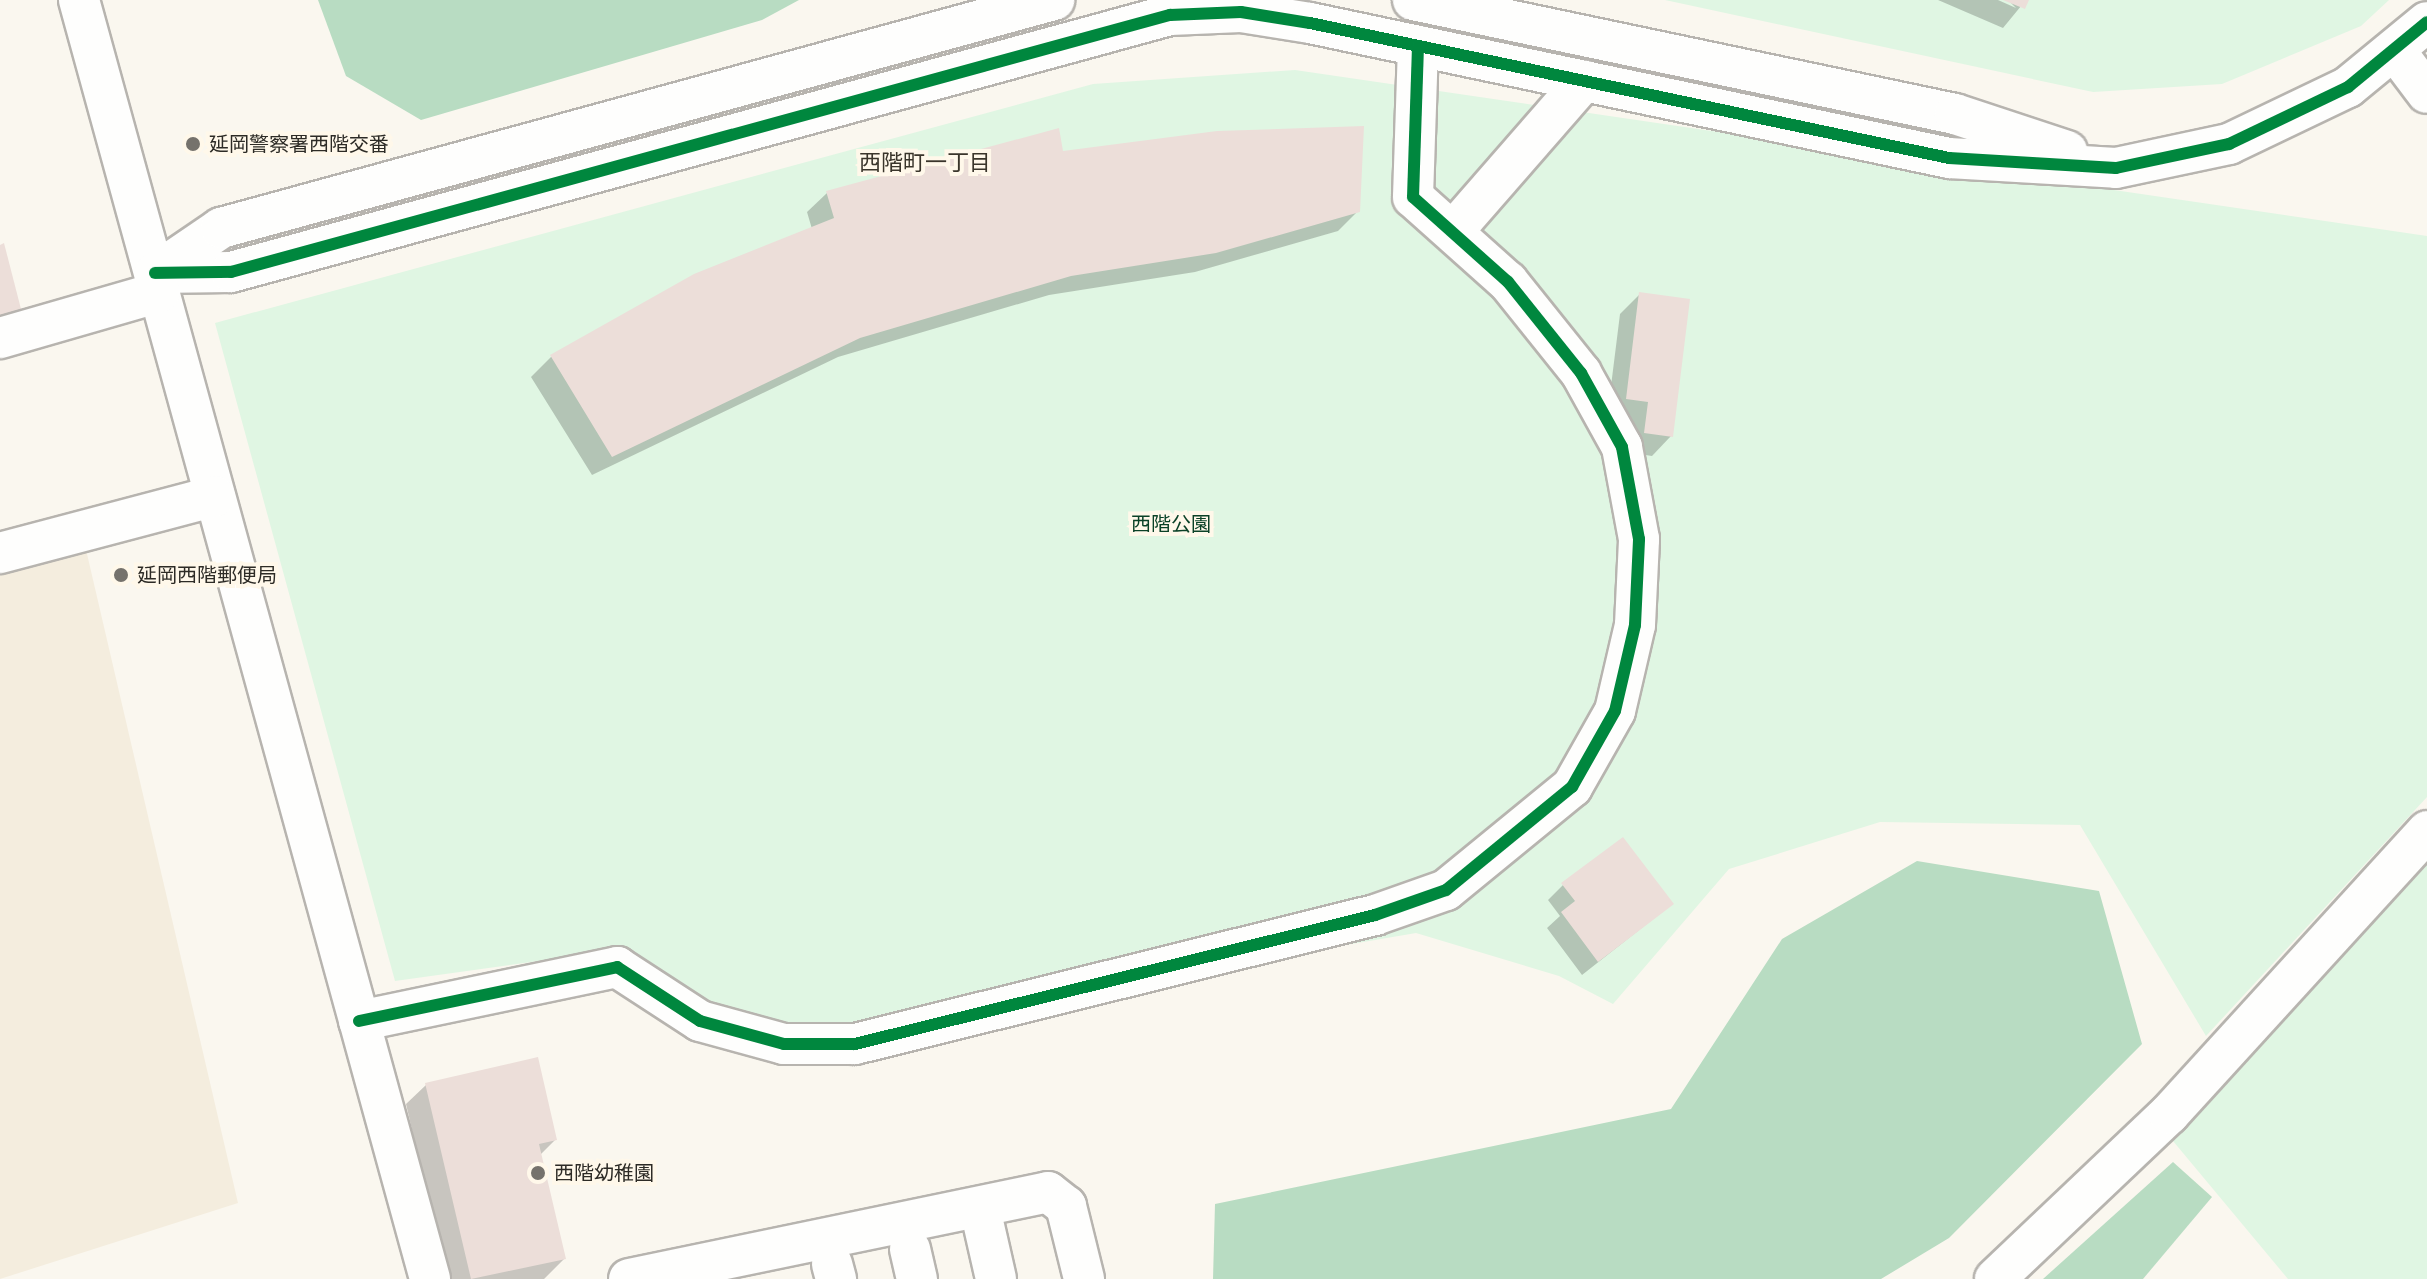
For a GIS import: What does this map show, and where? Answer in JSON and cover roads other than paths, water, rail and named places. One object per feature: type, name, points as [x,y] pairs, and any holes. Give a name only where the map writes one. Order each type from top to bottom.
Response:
[{"type":"street","points":[[79,0],[430,1279]]},
{"type":"street","points":[[157,282],[221,228],[1054,0]]},
{"type":"street","points":[[1413,0],[1955,114],[2116,168]]},
{"type":"street","points":[[0,338],[157,282],[231,272],[1170,15],[1241,12],[1418,46],[1949,158],[2116,168],[2229,144],[2348,87],[2396,52],[2427,22]]},
{"type":"street","points":[[359,1021],[617,967],[700,1021],[784,1044],[855,1044],[1375,915],[1446,890],[1572,787],[1615,711],[1635,625],[1639,539],[1622,447],[1581,373],[1508,282],[1454,230],[1413,197],[1418,46]]},
{"type":"street","points":[[2396,52],[2427,93]]},
{"type":"street","points":[[1454,230],[1584,81]]},
{"type":"street","points":[[0,553],[215,496]]},
{"type":"street","points":[[0,573],[94,528]]},
{"type":"street","points":[[1995,1279],[2169,1114],[2427,831]]},
{"type":"street","points":[[629,1279],[1048,1192],[1066,1206],[1084,1279]]},
{"type":"street","points":[[984,1226],[996,1279]]},
{"type":"place","name":"延岡警察署西階交番","points":[[193,144]]},
{"type":"place","name":"延岡西階郵便局","points":[[121,575]]},
{"type":"place","name":"西階幼稚園","points":[[538,1173]]},
{"type":"district","name":"西階町一丁目","points":[[925,163]]},
{"type":"park label","name":"西階公園","points":[[1171,524]]}]
